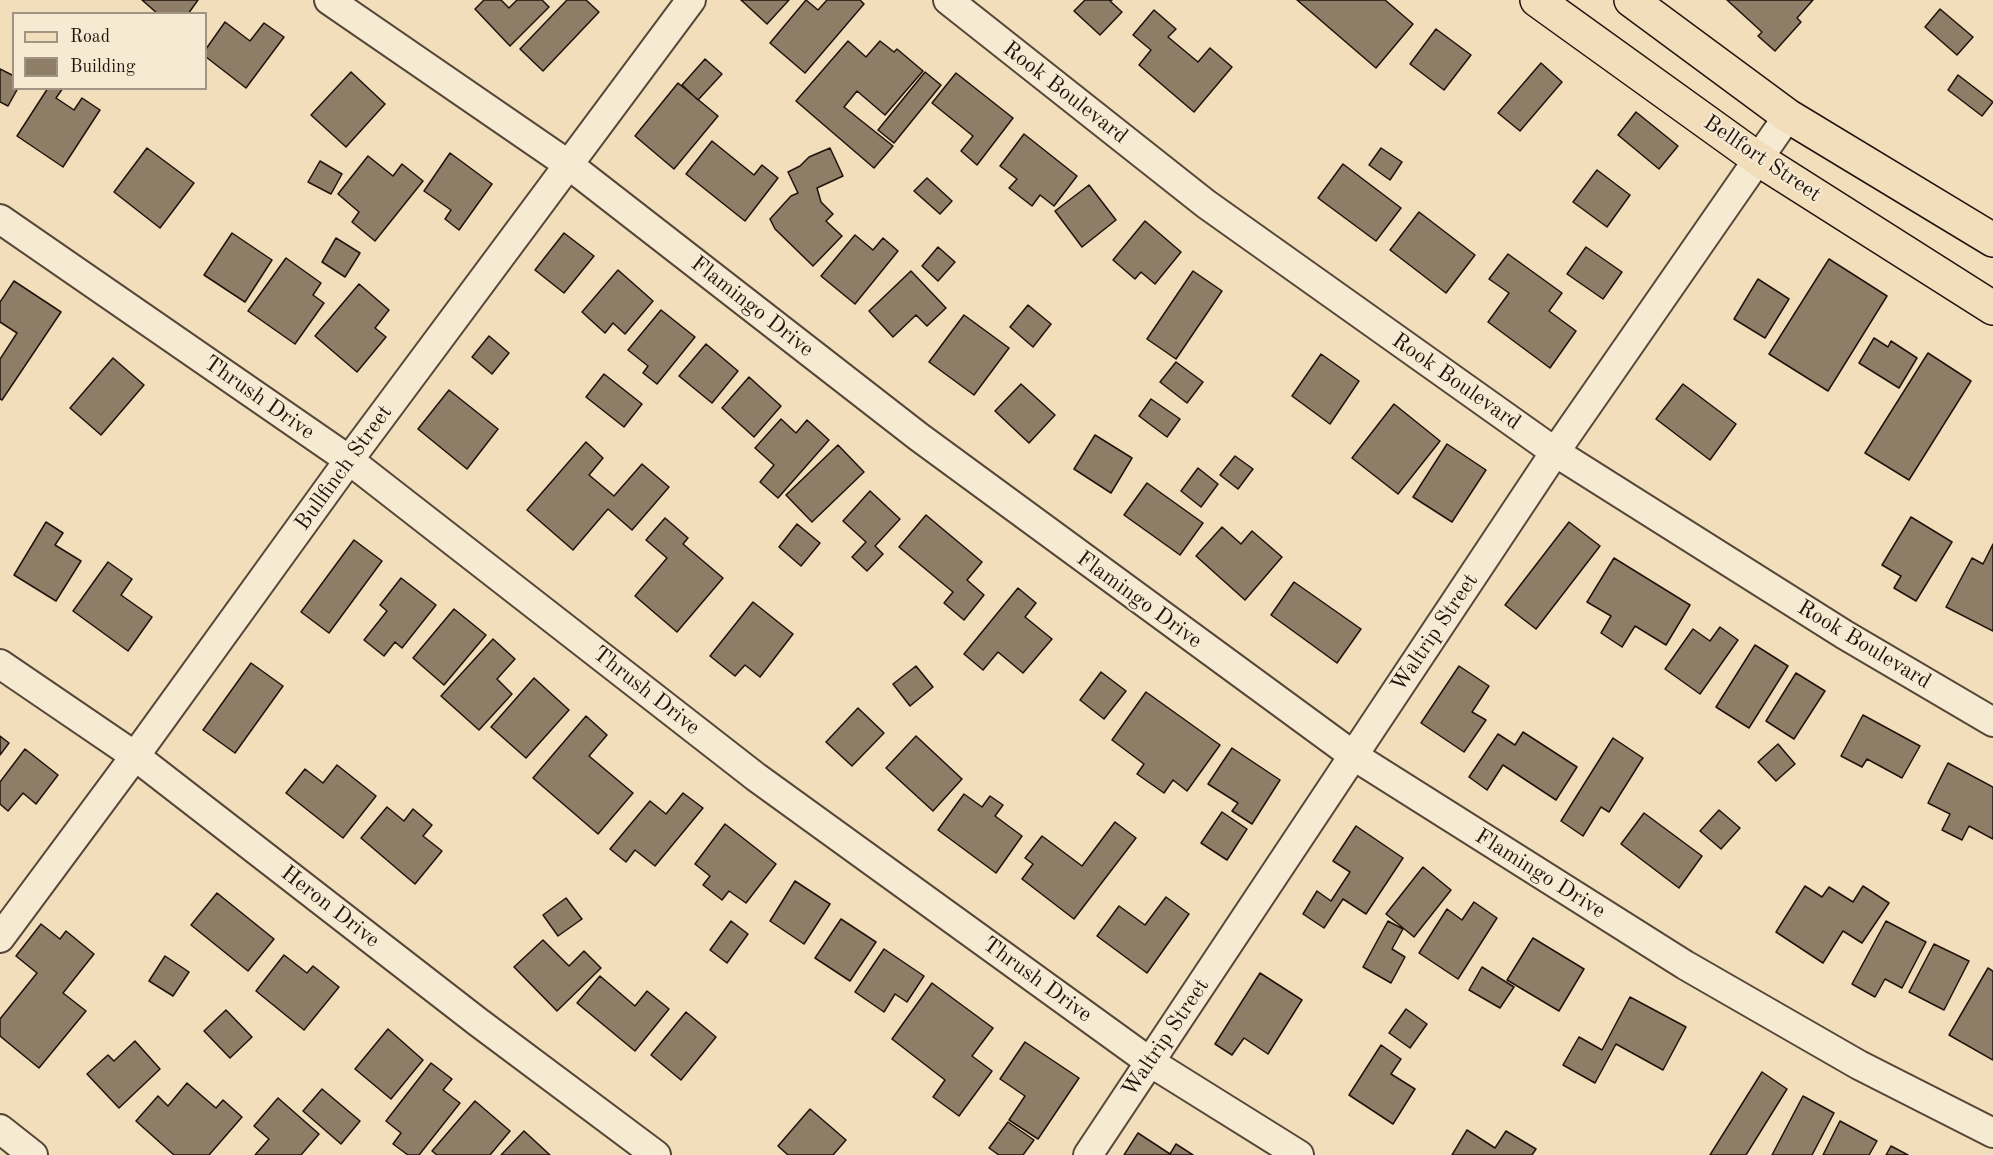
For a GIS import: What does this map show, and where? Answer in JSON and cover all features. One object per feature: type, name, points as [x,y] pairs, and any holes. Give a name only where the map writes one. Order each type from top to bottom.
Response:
[{"type":"main road","name":"Bellfort Street","points":[[1537,0],[1758,159],[1993,308]]},
{"type":"main road","points":[[1631,0],[1788,116],[1993,240]]},
{"type":"street","name":"Flamingo Drive","points":[[329,0],[569,165],[920,437],[1354,756],[1685,965],[1859,1065],[1993,1133]]},
{"type":"street","name":"Bullfinch Street","points":[[0,938],[349,460],[691,0]]},
{"type":"street","name":"Rook Boulevard","points":[[948,0],[1206,204],[1555,453],[1845,635],[1993,722]]},
{"type":"street","name":"Waltrip Street","points":[[1088,1155],[1555,453],[1788,116]]},
{"type":"street","name":"Thrush Drive","points":[[0,219],[349,460],[756,777],[1150,1062],[1299,1155]]},
{"type":"street","name":"Heron Drive","points":[[0,663],[135,756],[496,1036],[656,1155]]},
{"type":"street","points":[[0,1129],[33,1155]]},
{"type":"building","points":[[142,0],[198,0],[189,12],[156,12]]},
{"type":"building","points":[[484,0],[501,0],[509,8],[517,0],[542,0],[549,7],[510,46],[475,9]]},
{"type":"building","points":[[567,0],[586,0],[599,12],[543,71],[520,49]]},
{"type":"building","points":[[741,0],[789,0],[767,24]]},
{"type":"building","points":[[806,0],[818,10],[827,0],[860,0],[864,4],[805,73],[770,43]]},
{"type":"building","points":[[1085,0],[1112,0],[1110,1],[1122,12],[1100,35],[1074,11]]},
{"type":"building","points":[[1297,0],[1385,0],[1413,24],[1376,68]]},
{"type":"building","points":[[1727,0],[1813,0],[1797,18],[1801,22],[1775,51],[1758,36],[1762,32]]},
{"type":"building","points":[[1940,9],[1973,37],[1957,55],[1925,27]]},
{"type":"building","points":[[1154,10],[1176,29],[1168,37],[1198,62],[1210,48],[1232,67],[1194,112],[1139,65],[1151,50],[1133,35]]},
{"type":"building","points":[[225,22],[250,41],[264,23],[284,37],[246,88],[207,58],[207,48]]},
{"type":"building","points":[[1436,29],[1471,55],[1444,90],[1410,64]]},
{"type":"building","points":[[848,41],[866,57],[880,41],[894,52],[897,49],[923,71],[885,115],[857,91],[844,107],[893,146],[874,168],[796,101]]},
{"type":"building","points":[[705,59],[722,74],[698,100],[682,85]]},
{"type":"building","points":[[1541,63],[1562,82],[1520,131],[1498,113]]},
{"type":"building","points":[[0,69],[12,75],[12,90],[17,90],[8,106],[0,102]]},
{"type":"building","points":[[351,72],[385,104],[346,147],[311,115]]},
{"type":"building","points":[[925,72],[941,85],[894,143],[878,130]]},
{"type":"building","points":[[956,73],[1013,118],[977,165],[961,151],[973,136],[932,103]]},
{"type":"building","points":[[1958,75],[1993,102],[1982,116],[1948,90]]},
{"type":"building","points":[[678,83],[718,116],[674,169],[635,136]]},
{"type":"building","points":[[47,90],[62,90],[56,98],[74,110],[82,98],[100,110],[63,167],[17,136]]},
{"type":"building","points":[[1636,112],[1678,146],[1659,169],[1618,135]]},
{"type":"building","points":[[1024,134],[1077,176],[1054,206],[1040,195],[1032,206],[1009,188],[1017,179],[1000,166]]},
{"type":"building","points":[[712,141],[754,175],[762,165],[778,178],[745,221],[686,174]]},
{"type":"building","points":[[147,148],[194,183],[160,228],[114,192]]},
{"type":"building","points":[[830,148],[843,176],[817,188],[821,202],[833,214],[826,221],[842,236],[813,266],[775,229],[770,219],[791,196],[798,193],[788,172],[800,166],[809,157]]},
{"type":"building","points":[[1381,148],[1402,162],[1390,180],[1369,165]]},
{"type":"building","points":[[450,153],[492,184],[459,230],[445,219],[451,210],[424,191]]},
{"type":"building","points":[[368,156],[393,176],[402,164],[423,181],[375,241],[352,222],[359,212],[338,194]]},
{"type":"building","points":[[320,161],[342,174],[331,194],[308,182]]},
{"type":"building","points":[[1343,164],[1401,208],[1376,241],[1318,198]]},
{"type":"building","points":[[1597,170],[1630,195],[1607,227],[1573,202]]},
{"type":"building","points":[[927,178],[952,201],[940,214],[914,191]]},
{"type":"building","points":[[1089,185],[1116,220],[1082,247],[1055,211]]},
{"type":"building","points":[[1419,212],[1475,255],[1446,293],[1390,250]]},
{"type":"building","points":[[1145,221],[1181,252],[1155,284],[1141,272],[1135,279],[1113,260]]},
{"type":"building","points":[[232,233],[272,260],[245,302],[204,275]]},
{"type":"building","points":[[564,233],[594,256],[564,293],[535,270]]},
{"type":"building","points":[[855,235],[873,250],[883,238],[898,251],[855,304],[821,276]]},
{"type":"building","points":[[336,238],[360,253],[345,277],[322,262]]},
{"type":"building","points":[[938,247],[955,262],[938,281],[922,266]]},
{"type":"building","points":[[1586,247],[1622,272],[1603,299],[1567,274]]},
{"type":"building","points":[[1508,254],[1562,293],[1549,311],[1576,331],[1550,368],[1488,322],[1509,293],[1489,279]]},
{"type":"building","points":[[286,258],[321,283],[313,295],[324,303],[295,344],[248,311]]},
{"type":"building","points":[[1829,259],[1887,296],[1828,391],[1769,354]]},
{"type":"building","points":[[618,270],[653,301],[625,334],[613,323],[605,333],[582,312]]},
{"type":"building","points":[[911,271],[946,308],[927,326],[916,315],[893,337],[869,311]]},
{"type":"building","points":[[1193,271],[1222,291],[1176,359],[1147,339]]},
{"type":"building","points":[[1758,279],[1789,299],[1765,338],[1734,319]]},
{"type":"building","points":[[14,281],[61,312],[2,400],[0,399],[0,359],[17,333],[0,322],[0,302]]},
{"type":"building","points":[[359,284],[389,310],[375,328],[386,337],[357,372],[315,336]]},
{"type":"building","points":[[1028,305],[1051,324],[1033,347],[1010,327]]},
{"type":"building","points":[[661,310],[695,337],[657,384],[643,373],[648,366],[628,350]]},
{"type":"building","points":[[964,315],[1009,348],[974,395],[929,362]]},
{"type":"building","points":[[489,336],[509,353],[492,374],[472,357]]},
{"type":"building","points":[[1874,338],[1888,347],[1891,341],[1917,358],[1899,388],[1859,363]]},
{"type":"building","points":[[706,344],[738,371],[712,403],[679,376]]},
{"type":"building","points":[[1928,353],[1971,381],[1909,480],[1865,453]]},
{"type":"building","points":[[1321,354],[1359,381],[1330,424],[1292,396]]},
{"type":"building","points":[[113,358],[144,385],[101,435],[70,408]]},
{"type":"building","points":[[1176,362],[1203,382],[1187,403],[1160,382]]},
{"type":"building","points":[[604,374],[642,404],[624,427],[586,397]]},
{"type":"building","points":[[749,377],[781,406],[754,437],[722,408]]},
{"type":"building","points":[[1021,384],[1055,415],[1029,443],[995,411]]},
{"type":"building","points":[[1683,384],[1736,424],[1710,460],[1656,419]]},
{"type":"building","points":[[449,390],[498,429],[467,469],[418,429]]},
{"type":"building","points":[[1151,399],[1180,419],[1167,437],[1139,416]]},
{"type":"building","points":[[1394,404],[1440,441],[1398,494],[1352,458]]},
{"type":"building","points":[[781,419],[796,433],[807,420],[829,440],[778,498],[760,482],[774,465],[755,448]]},
{"type":"building","points":[[1095,435],[1132,458],[1111,493],[1074,469]]},
{"type":"building","points":[[586,442],[603,458],[589,475],[614,496],[642,464],[669,487],[632,530],[608,509],[573,550],[527,510]]},
{"type":"building","points":[[1447,444],[1486,470],[1452,522],[1413,497]]},
{"type":"building","points":[[838,445],[864,472],[812,522],[786,495]]},
{"type":"building","points":[[1235,456],[1253,469],[1238,489],[1220,475]]},
{"type":"building","points":[[1198,468],[1218,484],[1201,507],[1181,491]]},
{"type":"building","points":[[1147,483],[1203,523],[1180,555],[1124,515]]},
{"type":"building","points":[[870,491],[900,519],[875,546],[883,554],[867,571],[852,557],[866,542],[843,521]]},
{"type":"building","points":[[926,515],[982,562],[967,580],[984,595],[964,620],[944,603],[953,592],[899,547]]},
{"type":"building","points":[[1911,517],[1952,542],[1916,601],[1894,588],[1901,576],[1882,565]]},
{"type":"building","points":[[665,518],[688,538],[683,544],[723,578],[677,632],[635,596],[667,558],[646,540]]},
{"type":"building","points":[[46,522],[63,533],[55,545],[81,561],[56,601],[14,575]]},
{"type":"building","points":[[1569,522],[1600,546],[1536,629],[1505,605]]},
{"type":"building","points":[[797,524],[820,543],[801,566],[779,547]]},
{"type":"building","points":[[1222,527],[1241,544],[1252,531],[1282,557],[1245,600],[1196,556]]},
{"type":"building","points":[[354,540],[382,561],[329,633],[301,612]]},
{"type":"building","points":[[1993,544],[1993,631],[1946,607],[1972,558],[1983,564]]},
{"type":"building","points":[[1614,558],[1690,605],[1666,645],[1635,626],[1622,647],[1601,633],[1611,616],[1587,602]]},
{"type":"building","points":[[108,562],[132,579],[121,595],[152,617],[128,651],[73,611]]},
{"type":"building","points":[[401,578],[436,605],[402,648],[395,642],[384,656],[364,640],[387,611],[380,605]]},
{"type":"building","points":[[1294,582],[1361,629],[1337,663],[1271,615]]},
{"type":"building","points":[[1018,588],[1036,603],[1025,617],[1052,639],[1023,673],[998,652],[983,670],[964,654]]},
{"type":"building","points":[[753,602],[793,634],[760,677],[745,665],[735,676],[710,656]]},
{"type":"building","points":[[454,609],[486,635],[444,685],[413,658]]},
{"type":"building","points":[[1720,627],[1738,640],[1700,694],[1665,669],[1693,629],[1710,641]]},
{"type":"building","points":[[493,639],[515,659],[497,679],[512,694],[479,730],[441,696]]},
{"type":"building","points":[[1755,645],[1788,666],[1749,728],[1716,707]]},
{"type":"building","points":[[251,663],[283,686],[235,753],[203,730]]},
{"type":"building","points":[[916,666],[933,687],[910,706],[893,684]]},
{"type":"building","points":[[1459,666],[1489,686],[1472,712],[1486,720],[1464,752],[1421,723]]},
{"type":"building","points":[[1101,672],[1126,691],[1104,719],[1080,700]]},
{"type":"building","points":[[1796,673],[1825,691],[1794,739],[1766,721]]},
{"type":"building","points":[[534,678],[569,710],[526,758],[491,727]]},
{"type":"building","points":[[1146,692],[1220,745],[1187,791],[1173,780],[1164,793],[1137,774],[1144,764],[1112,740]]},
{"type":"building","points":[[858,708],[884,733],[852,766],[826,742]]},
{"type":"building","points":[[1863,715],[1920,746],[1902,778],[1867,759],[1862,767],[1841,756]]},
{"type":"building","points":[[586,716],[607,735],[589,756],[633,793],[598,834],[533,778]]},
{"type":"building","points":[[1523,732],[1577,767],[1556,800],[1503,765],[1487,790],[1469,777],[1498,734],[1515,745]]},
{"type":"building","points":[[0,736],[9,743],[0,755]]},
{"type":"building","points":[[916,736],[962,779],[933,811],[886,768]]},
{"type":"building","points":[[1613,738],[1643,758],[1609,812],[1601,807],[1583,836],[1561,821]]},
{"type":"building","points":[[1778,744],[1795,764],[1776,781],[1758,762]]},
{"type":"building","points":[[1232,748],[1280,780],[1252,824],[1232,811],[1238,803],[1208,784]]},
{"type":"building","points":[[25,749],[58,775],[36,804],[23,793],[8,811],[0,804],[0,782]]},
{"type":"building","points":[[1948,763],[1993,787],[1993,839],[1969,826],[1962,840],[1942,830],[1950,814],[1928,803]]},
{"type":"building","points":[[337,765],[376,796],[343,838],[286,793],[305,769],[323,783]]},
{"type":"building","points":[[683,793],[703,808],[655,866],[635,850],[626,862],[610,849],[650,801],[666,814]]},
{"type":"building","points":[[964,794],[982,807],[990,796],[1003,805],[995,816],[1022,836],[996,873],[938,830]]},
{"type":"building","points":[[387,807],[404,821],[413,809],[432,825],[423,836],[442,851],[415,884],[361,838]]},
{"type":"building","points":[[1719,810],[1740,828],[1721,849],[1700,831]]},
{"type":"building","points":[[1222,812],[1247,829],[1227,860],[1201,843]]},
{"type":"building","points":[[1644,813],[1702,856],[1679,888],[1621,844]]},
{"type":"building","points":[[1115,822],[1136,838],[1074,919],[1022,879],[1033,864],[1025,858],[1042,836],[1082,866]]},
{"type":"building","points":[[725,824],[776,864],[746,903],[729,891],[722,900],[703,885],[710,876],[695,864]]},
{"type":"building","points":[[1356,826],[1403,858],[1366,914],[1343,899],[1324,928],[1303,914],[1317,891],[1331,901],[1350,872],[1333,861]]},
{"type":"building","points":[[1423,867],[1451,890],[1414,937],[1386,914]]},
{"type":"building","points":[[795,881],[830,904],[804,944],[770,921]]},
{"type":"building","points":[[1805,886],[1822,897],[1829,887],[1853,902],[1863,886],[1889,903],[1862,943],[1843,931],[1823,963],[1776,932]]},
{"type":"building","points":[[217,893],[274,939],[248,971],[191,925]]},
{"type":"building","points":[[1166,897],[1189,914],[1147,973],[1097,936],[1119,906],[1145,925]]},
{"type":"building","points":[[566,898],[582,919],[558,936],[543,915]]},
{"type":"building","points":[[1474,902],[1497,918],[1458,979],[1419,953],[1447,909],[1462,920]]},
{"type":"building","points":[[841,919],[876,942],[850,981],[815,958]]},
{"type":"building","points":[[731,921],[748,934],[727,963],[710,950]]},
{"type":"building","points":[[1388,921],[1403,929],[1392,949],[1405,957],[1391,983],[1363,967]]},
{"type":"building","points":[[1886,921],[1926,942],[1902,988],[1885,979],[1875,997],[1852,984]]},
{"type":"building","points":[[41,924],[60,939],[66,931],[94,954],[63,993],[86,1011],[39,1068],[0,1036],[0,1019],[37,973],[16,956]]},
{"type":"building","points":[[1533,938],[1584,969],[1559,1011],[1507,980]]},
{"type":"building","points":[[543,940],[569,966],[584,951],[601,968],[557,1011],[514,967]]},
{"type":"building","points":[[1934,944],[1969,961],[1944,1010],[1909,992]]},
{"type":"building","points":[[884,949],[924,976],[907,1002],[895,994],[884,1012],[855,992]]},
{"type":"building","points":[[284,955],[307,973],[313,966],[339,987],[304,1030],[256,991]]},
{"type":"building","points":[[165,956],[189,972],[173,996],[149,981]]},
{"type":"building","points":[[1482,967],[1514,987],[1500,1008],[1469,990]]},
{"type":"building","points":[[1988,968],[1993,971],[1993,1060],[1949,1035]]},
{"type":"building","points":[[1260,973],[1302,1000],[1268,1054],[1244,1038],[1232,1055],[1215,1044]]},
{"type":"building","points":[[600,976],[635,1006],[647,991],[669,1009],[635,1051],[577,1003]]},
{"type":"building","points":[[932,983],[993,1028],[972,1056],[992,1071],[959,1116],[933,1097],[945,1080],[892,1039]]},
{"type":"building","points":[[1630,997],[1686,1027],[1663,1070],[1616,1044],[1595,1083],[1563,1065],[1579,1037],[1602,1050]]},
{"type":"building","points":[[1406,1009],[1427,1024],[1410,1048],[1389,1033]]},
{"type":"building","points":[[226,1010],[252,1037],[230,1058],[204,1031]]},
{"type":"building","points":[[686,1012],[716,1037],[681,1080],[651,1055]]},
{"type":"building","points":[[388,1029],[423,1060],[391,1099],[355,1069]]},
{"type":"building","points":[[135,1041],[160,1069],[119,1108],[87,1074],[108,1055],[114,1061]]},
{"type":"building","points":[[1025,1042],[1079,1078],[1038,1139],[1009,1120],[1025,1096],[1000,1079]]},
{"type":"building","points":[[1381,1045],[1401,1059],[1391,1074],[1415,1089],[1393,1124],[1349,1095]]},
{"type":"building","points":[[431,1063],[452,1079],[443,1090],[460,1103],[419,1155],[408,1155],[393,1144],[401,1133],[386,1121]]},
{"type":"building","points":[[1762,1072],[1787,1089],[1746,1155],[1710,1155]]},
{"type":"building","points":[[187,1083],[216,1108],[223,1100],[242,1117],[209,1155],[174,1155],[136,1121],[158,1096],[168,1106]]},
{"type":"building","points":[[322,1089],[360,1121],[341,1144],[303,1111]]},
{"type":"building","points":[[1803,1096],[1834,1113],[1812,1155],[1772,1155]]},
{"type":"building","points":[[278,1098],[319,1134],[301,1155],[255,1155],[269,1139],[254,1126]]},
{"type":"building","points":[[475,1101],[510,1131],[490,1155],[437,1155],[432,1151]]},
{"type":"building","points":[[810,1109],[846,1140],[833,1155],[788,1155],[778,1146]]},
{"type":"building","points":[[1840,1121],[1877,1141],[1869,1155],[1823,1155]]},
{"type":"building","points":[[1008,1122],[1034,1140],[1023,1155],[999,1155],[989,1148]]},
{"type":"building","points":[[1467,1130],[1495,1148],[1506,1131],[1536,1149],[1532,1155],[1452,1155]]},
{"type":"building","points":[[524,1131],[550,1155],[501,1155]]},
{"type":"building","points":[[1138,1133],[1170,1154],[1176,1144],[1193,1155],[1124,1155]]},
{"type":"building","points":[[1891,1146],[1908,1155],[1886,1155]]}]
